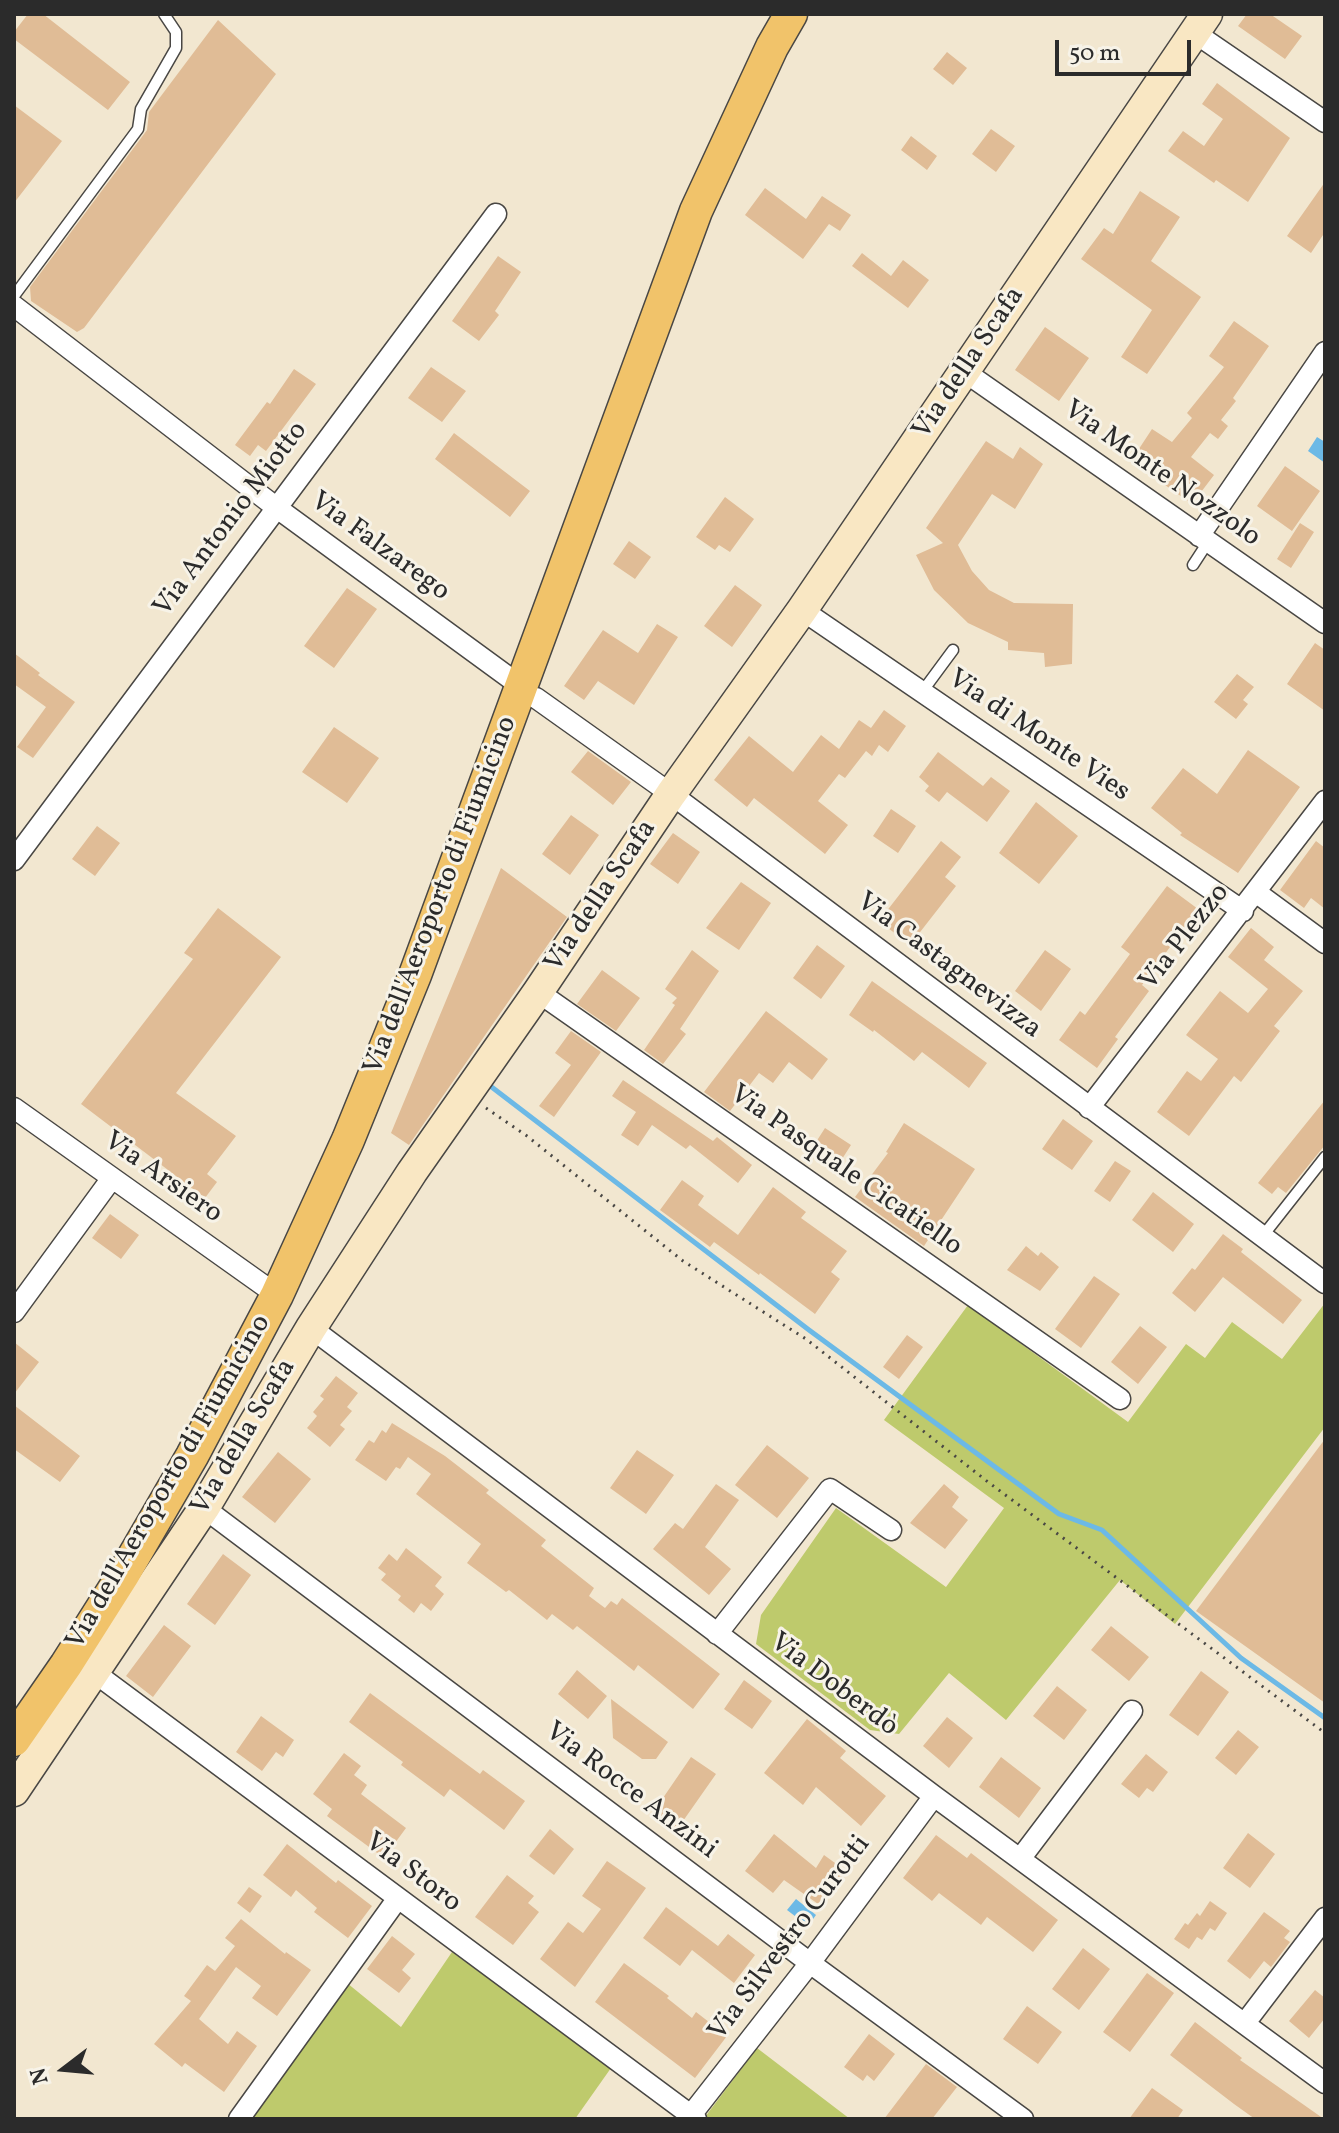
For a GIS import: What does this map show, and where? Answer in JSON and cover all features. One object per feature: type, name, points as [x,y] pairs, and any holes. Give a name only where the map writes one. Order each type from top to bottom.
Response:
[{"type":"main road","name":"Via dell'Aeroporto di Fiumicino","points":[[14,1740],[123,1575],[192,1456],[277,1295],[348,1140],[529,692],[625,397],[696,211],[791,14]]},
{"type":"street","points":[[1201,23],[1325,122]]},
{"type":"street","name":"Via della Scafa","points":[[14,1791],[204,1508],[311,1328],[412,1172],[671,794],[802,610],[1201,23]]},
{"type":"street","name":"Via Antonio Miotto","points":[[14,860],[496,214]]},
{"type":"street","name":"Via Falzarego","points":[[14,306],[277,508],[529,692]]},
{"type":"street","points":[[1204,539],[1325,352]]},
{"type":"street","name":"Via Monte Nozzolo","points":[[965,372],[1325,623]]},
{"type":"street","name":"Via di Monte Vies","points":[[802,610],[1243,911]]},
{"type":"street","name":"Via Castagnevizza","points":[[529,692],[671,794],[1325,1283]]},
{"type":"street","name":"Via Plezzo","points":[[1089,1108],[1325,801]]},
{"type":"street","points":[[1257,893],[1325,943]]},
{"type":"street","name":"Via Pasquale Cicatiello","points":[[538,992],[1120,1399]]},
{"type":"street","name":"Via Arsiero","points":[[14,1108],[277,1295]]},
{"type":"street","points":[[14,1312],[112,1178]]},
{"type":"street","name":"Via Doberdò","points":[[311,1328],[934,1796],[1325,2083]]},
{"type":"street","points":[[717,1634],[830,1489],[891,1530]]},
{"type":"street","name":"Via Rocce Anzini","points":[[204,1508],[1023,2119]]},
{"type":"street","name":"Via Storo","points":[[95,1673],[694,2117]]},
{"type":"street","points":[[1020,1859],[1132,1711]]},
{"type":"street","name":"Via Silvestro Curotti","points":[[694,2117],[934,1796]]},
{"type":"street","points":[[239,2119],[398,1898]]},
{"type":"street","points":[[1245,2023],[1325,1918]]},
{"type":"lane","points":[[14,296],[138,129],[141,109],[176,48],[176,32],[164,14]]},
{"type":"lane","points":[[1193,565],[1204,539]]},
{"type":"lane","points":[[922,692],[953,650]]},
{"type":"lane","points":[[1261,1238],[1325,1157]]},
{"type":"path","points":[[466,1095],[527,1136],[683,1261],[806,1339],[988,1482],[1325,1733]]},
{"type":"green space","points":[[1325,1303],[1325,1427],[1175,1624],[1120,1580],[1006,1720],[949,1673],[899,1734],[870,1730],[756,1644],[761,1615],[836,1508],[946,1587],[1004,1508],[884,1420],[968,1305],[1128,1422],[1186,1344],[1205,1358],[1232,1322],[1282,1359]]},
{"type":"green space","points":[[452,1952],[611,2068],[575,2119],[247,2119],[347,1983],[401,2027]]},
{"type":"green space","points":[[757,2048],[850,2119],[705,2117]]},
{"type":"water","points":[[1317,437],[1325,442],[1325,463],[1308,451]]},
{"type":"water","points":[[796,1899],[816,1915],[808,1926],[787,1910]]},
{"type":"building","points":[[28,14],[43,14],[130,82],[108,110],[14,39],[14,32]]},
{"type":"building","points":[[1247,14],[1270,14],[1302,36],[1285,59],[1238,26]]},
{"type":"building","points":[[218,20],[276,74],[84,328],[77,332],[31,301],[30,287],[147,130],[149,112]]},
{"type":"building","points":[[947,52],[967,68],[953,85],[933,69]]},
{"type":"building","points":[[1217,83],[1290,138],[1248,202],[1168,151],[1183,131],[1204,146],[1223,119],[1202,104]]},
{"type":"building","points":[[14,105],[62,141],[14,203]]},
{"type":"building","points":[[991,129],[1015,146],[996,172],[972,154]]},
{"type":"building","points":[[911,136],[937,156],[927,170],[901,150]]},
{"type":"building","points":[[1325,182],[1325,232],[1311,253],[1287,236]]},
{"type":"building","points":[[765,188],[806,219],[822,196],[851,215],[840,231],[829,224],[803,259],[745,215]]},
{"type":"building","points":[[1140,191],[1180,217],[1151,261],[1201,297],[1147,374],[1121,357],[1152,310],[1081,259],[1104,228],[1113,234]]},
{"type":"building","points":[[862,253],[891,276],[903,260],[929,280],[908,308],[852,266]]},
{"type":"building","points":[[498,256],[521,272],[495,311],[499,315],[479,341],[452,321]]},
{"type":"building","points":[[1234,321],[1269,346],[1221,420],[1228,426],[1218,439],[1210,433],[1191,457],[1214,475],[1192,504],[1131,461],[1152,429],[1172,442],[1192,418],[1187,413],[1224,367],[1209,356]]},
{"type":"building","points":[[1045,327],[1089,358],[1059,401],[1015,370]]},
{"type":"building","points":[[431,367],[466,391],[442,422],[408,398]]},
{"type":"building","points":[[294,369],[316,384],[266,451],[258,445],[250,456],[235,445],[267,402],[270,404]]},
{"type":"building","points":[[454,433],[530,491],[510,517],[435,459]]},
{"type":"building","points":[[986,441],[1013,459],[1020,447],[1043,464],[1015,509],[992,494],[958,545],[972,571],[989,590],[1014,603],[1073,604],[1072,664],[1045,667],[1044,653],[1008,650],[1008,642],[968,623],[934,590],[916,555],[943,543],[926,528]]},
{"type":"building","points":[[1285,466],[1320,491],[1292,531],[1257,506]]},
{"type":"building","points":[[725,497],[754,519],[730,552],[719,545],[715,550],[696,537]]},
{"type":"building","points":[[1300,523],[1314,532],[1291,568],[1277,559]]},
{"type":"building","points":[[629,541],[651,557],[635,579],[613,564]]},
{"type":"building","points":[[735,585],[762,605],[732,647],[704,626]]},
{"type":"building","points":[[347,588],[377,609],[334,668],[304,646]]},
{"type":"building","points":[[657,624],[678,637],[634,705],[598,681],[584,700],[564,686],[603,630],[638,653]]},
{"type":"building","points":[[1315,643],[1325,650],[1325,711],[1287,684]]},
{"type":"building","points":[[14,653],[75,702],[33,758],[17,747],[46,707],[14,684]]},
{"type":"building","points":[[1237,674],[1254,687],[1243,700],[1248,704],[1236,719],[1214,702]]},
{"type":"building","points":[[884,710],[906,726],[888,752],[879,745],[872,756],[866,751],[845,778],[839,774],[818,801],[848,825],[825,854],[754,798],[747,807],[714,780],[749,736],[793,772],[821,735],[839,749],[859,720],[871,728]]},
{"type":"building","points":[[334,727],[379,758],[347,803],[302,772]]},
{"type":"building","points":[[1248,750],[1300,787],[1238,873],[1180,835],[1182,833],[1151,808],[1183,768],[1217,794]]},
{"type":"building","points":[[588,751],[631,782],[613,805],[571,772]]},
{"type":"building","points":[[938,752],[983,786],[991,777],[1010,791],[987,822],[947,792],[939,802],[925,791],[929,786],[919,777]]},
{"type":"building","points":[[1036,802],[1078,836],[1039,884],[999,853]]},
{"type":"building","points":[[891,809],[916,826],[898,853],[873,836]]},
{"type":"building","points":[[571,815],[599,835],[570,875],[542,854]]},
{"type":"building","points":[[97,826],[120,843],[95,876],[72,859]]},
{"type":"building","points":[[673,833],[700,852],[678,884],[650,864]]},
{"type":"building","points":[[941,841],[961,857],[945,877],[956,886],[910,945],[879,921]]},
{"type":"building","points":[[1316,841],[1325,848],[1325,909],[1311,898],[1304,908],[1280,890]]},
{"type":"building","points":[[501,868],[567,917],[409,1145],[391,1133]]},
{"type":"building","points":[[741,882],[771,903],[739,950],[706,928]]},
{"type":"building","points":[[1167,886],[1198,909],[1142,985],[1149,991],[1115,1037],[1118,1039],[1097,1068],[1059,1040],[1080,1011],[1085,1015],[1130,954],[1121,947]]},
{"type":"building","points":[[218,908],[281,957],[176,1093],[236,1136],[207,1174],[217,1182],[205,1198],[81,1104],[193,959],[184,953]]},
{"type":"building","points":[[1251,928],[1274,947],[1264,960],[1303,991],[1274,1026],[1280,1031],[1241,1082],[1234,1076],[1189,1136],[1157,1112],[1187,1071],[1201,1081],[1218,1059],[1186,1035],[1220,991],[1248,1013],[1268,989],[1228,957]]},
{"type":"building","points":[[817,945],[845,966],[821,999],[793,978]]},
{"type":"building","points":[[692,950],[719,971],[680,1029],[686,1034],[663,1064],[644,1050],[675,1005],[672,1003],[677,998],[665,989]]},
{"type":"building","points":[[1045,950],[1071,969],[1041,1011],[1015,991]]},
{"type":"building","points":[[602,970],[640,998],[616,1031],[577,1004]]},
{"type":"building","points":[[872,981],[987,1063],[969,1088],[922,1052],[914,1061],[849,1015]]},
{"type":"building","points":[[766,1011],[828,1059],[812,1080],[789,1062],[773,1083],[759,1073],[730,1111],[704,1092]]},
{"type":"building","points":[[571,1031],[601,1052],[554,1117],[539,1106],[571,1065],[555,1053]]},
{"type":"building","points":[[623,1080],[713,1141],[717,1137],[752,1165],[738,1183],[690,1145],[686,1149],[652,1125],[638,1146],[621,1135],[636,1112],[612,1096]]},
{"type":"building","points":[[1325,1100],[1325,1145],[1286,1193],[1278,1187],[1272,1194],[1258,1183]]},
{"type":"building","points":[[1063,1119],[1093,1141],[1072,1170],[1042,1149]]},
{"type":"building","points":[[904,1123],[975,1169],[924,1246],[855,1197],[888,1153]]},
{"type":"building","points":[[825,1128],[851,1145],[835,1170],[809,1153]]},
{"type":"building","points":[[1115,1161],[1131,1171],[1110,1202],[1094,1191]]},
{"type":"building","points":[[682,1180],[704,1196],[698,1205],[738,1235],[773,1187],[806,1212],[801,1218],[847,1251],[831,1272],[840,1279],[815,1314],[714,1242],[710,1247],[660,1210]]},
{"type":"building","points":[[1153,1192],[1194,1224],[1173,1252],[1132,1220]]},
{"type":"building","points":[[110,1214],[139,1235],[121,1259],[92,1238]]},
{"type":"building","points":[[1223,1234],[1302,1300],[1283,1324],[1223,1277],[1195,1312],[1172,1293]]},
{"type":"building","points":[[1026,1246],[1038,1256],[1041,1252],[1059,1267],[1040,1291],[1007,1270]]},
{"type":"building","points":[[1094,1276],[1120,1294],[1081,1348],[1055,1329]]},
{"type":"building","points":[[1140,1326],[1167,1347],[1138,1384],[1111,1362]]},
{"type":"building","points":[[907,1335],[923,1347],[899,1379],[883,1367]]},
{"type":"building","points":[[14,1342],[39,1362],[14,1394]]},
{"type":"building","points":[[336,1376],[358,1393],[347,1407],[352,1411],[340,1425],[345,1429],[330,1447],[307,1428],[317,1416],[313,1412],[324,1399],[320,1396]]},
{"type":"building","points":[[14,1405],[80,1456],[60,1482],[14,1449]]},
{"type":"building","points":[[392,1423],[445,1456],[546,1540],[541,1546],[594,1588],[589,1596],[605,1608],[611,1601],[617,1605],[622,1598],[720,1674],[693,1709],[638,1665],[634,1671],[577,1626],[573,1630],[552,1614],[547,1620],[467,1563],[481,1544],[416,1494],[431,1474],[408,1457],[386,1481],[355,1460],[369,1440],[374,1443],[382,1430],[386,1433]]},
{"type":"building","points":[[1325,1439],[1325,1703],[1196,1611]]},
{"type":"building","points":[[767,1445],[809,1478],[777,1518],[735,1485]]},
{"type":"building","points":[[637,1450],[674,1475],[646,1514],[610,1488]]},
{"type":"building","points":[[278,1452],[311,1479],[275,1523],[242,1497]]},
{"type":"building","points":[[716,1484],[739,1500],[705,1547],[731,1569],[709,1595],[653,1549],[675,1523],[683,1529]]},
{"type":"building","points":[[944,1484],[959,1497],[952,1507],[968,1520],[945,1549],[910,1523]]},
{"type":"building","points":[[406,1548],[442,1577],[435,1586],[444,1594],[431,1611],[421,1603],[414,1613],[398,1600],[401,1596],[381,1580],[386,1574],[378,1568],[389,1554],[397,1561]]},
{"type":"building","points":[[223,1554],[251,1575],[215,1625],[187,1604]]},
{"type":"building","points":[[164,1625],[191,1646],[153,1697],[126,1676]]},
{"type":"building","points":[[1111,1626],[1149,1657],[1129,1681],[1091,1650]]},
{"type":"building","points":[[577,1670],[607,1696],[588,1719],[558,1694]]},
{"type":"building","points":[[1201,1671],[1229,1692],[1198,1736],[1169,1715]]},
{"type":"building","points":[[744,1680],[772,1701],[752,1729],[724,1709]]},
{"type":"building","points":[[1057,1686],[1087,1710],[1064,1740],[1033,1716]]},
{"type":"building","points":[[370,1693],[480,1774],[483,1770],[525,1801],[504,1830],[450,1789],[444,1797],[349,1722]]},
{"type":"building","points":[[611,1699],[668,1742],[656,1759],[642,1759],[613,1738]]},
{"type":"building","points":[[261,1716],[294,1740],[283,1757],[276,1752],[262,1771],[236,1752]]},
{"type":"building","points":[[947,1717],[973,1738],[949,1768],[923,1746]]},
{"type":"building","points":[[807,1719],[846,1751],[840,1758],[886,1796],[861,1826],[816,1787],[803,1805],[764,1773]]},
{"type":"building","points":[[1238,1730],[1259,1747],[1236,1775],[1215,1758]]},
{"type":"building","points":[[344,1753],[361,1766],[354,1775],[367,1785],[361,1794],[406,1828],[384,1858],[327,1816],[332,1809],[313,1794]]},
{"type":"building","points":[[1146,1754],[1168,1772],[1153,1792],[1147,1788],[1139,1798],[1121,1784]]},
{"type":"building","points":[[691,1757],[716,1774],[676,1831],[652,1814]]},
{"type":"building","points":[[1001,1757],[1041,1788],[1019,1818],[979,1787]]},
{"type":"building","points":[[550,1829],[574,1849],[554,1875],[529,1856]]},
{"type":"building","points":[[1248,1833],[1275,1854],[1250,1888],[1223,1868]]},
{"type":"building","points":[[774,1834],[816,1868],[824,1855],[846,1871],[821,1906],[784,1880],[773,1893],[745,1871]]},
{"type":"building","points":[[936,1835],[967,1858],[971,1853],[1058,1920],[1033,1952],[987,1917],[981,1925],[939,1893],[932,1901],[903,1878]]},
{"type":"building","points":[[287,1844],[336,1883],[338,1880],[372,1906],[348,1938],[314,1912],[317,1908],[296,1890],[291,1897],[263,1875]]},
{"type":"building","points":[[607,1861],[646,1888],[575,1987],[540,1959],[568,1922],[583,1933],[601,1909],[582,1896]]},
{"type":"building","points":[[507,1875],[534,1896],[528,1903],[539,1912],[513,1945],[475,1917]]},
{"type":"building","points":[[249,1887],[262,1896],[250,1913],[237,1903]]},
{"type":"building","points":[[1210,1901],[1227,1913],[1215,1931],[1210,1928],[1202,1940],[1197,1937],[1189,1949],[1174,1939],[1185,1923],[1188,1925],[1197,1913],[1200,1916]]},
{"type":"building","points":[[666,1907],[718,1946],[728,1934],[755,1955],[734,1983],[692,1950],[680,1966],[643,1938]]},
{"type":"building","points":[[1264,1912],[1290,1931],[1284,1938],[1290,1942],[1271,1967],[1264,1961],[1250,1979],[1227,1961]]},
{"type":"building","points":[[241,1919],[311,1970],[277,2016],[252,1998],[261,1986],[236,1967],[199,2019],[228,2044],[237,2031],[257,2046],[224,2092],[185,2063],[182,2067],[154,2044],[191,2001],[184,1996],[207,1965],[215,1971],[235,1946],[225,1938]]},
{"type":"building","points":[[392,1936],[415,1954],[402,1970],[411,1978],[399,1993],[367,1969]]},
{"type":"building","points":[[1083,1948],[1110,1969],[1079,2010],[1052,1989]]},
{"type":"building","points":[[624,1963],[669,1996],[667,1998],[692,2018],[696,2012],[727,2036],[695,2078],[595,2002]]},
{"type":"building","points":[[1147,1973],[1174,1993],[1130,2052],[1103,2032]]},
{"type":"building","points":[[1315,1990],[1325,1998],[1325,2018],[1309,2038],[1289,2021]]},
{"type":"building","points":[[1027,2006],[1062,2032],[1038,2064],[1003,2039]]},
{"type":"building","points":[[1195,2022],[1242,2058],[1240,2060],[1324,2119],[1255,2119],[1234,2104],[1170,2055]]},
{"type":"building","points":[[869,2034],[895,2054],[874,2081],[867,2075],[863,2081],[844,2067]]},
{"type":"building","points":[[926,2064],[957,2087],[932,2119],[884,2119]]},
{"type":"building","points":[[1152,2088],[1183,2110],[1177,2119],[1129,2119]]},
{"type":"waterway","points":[[489,1085],[809,1330],[1059,1514],[1102,1530],[1241,1658],[1325,1718]]}]
